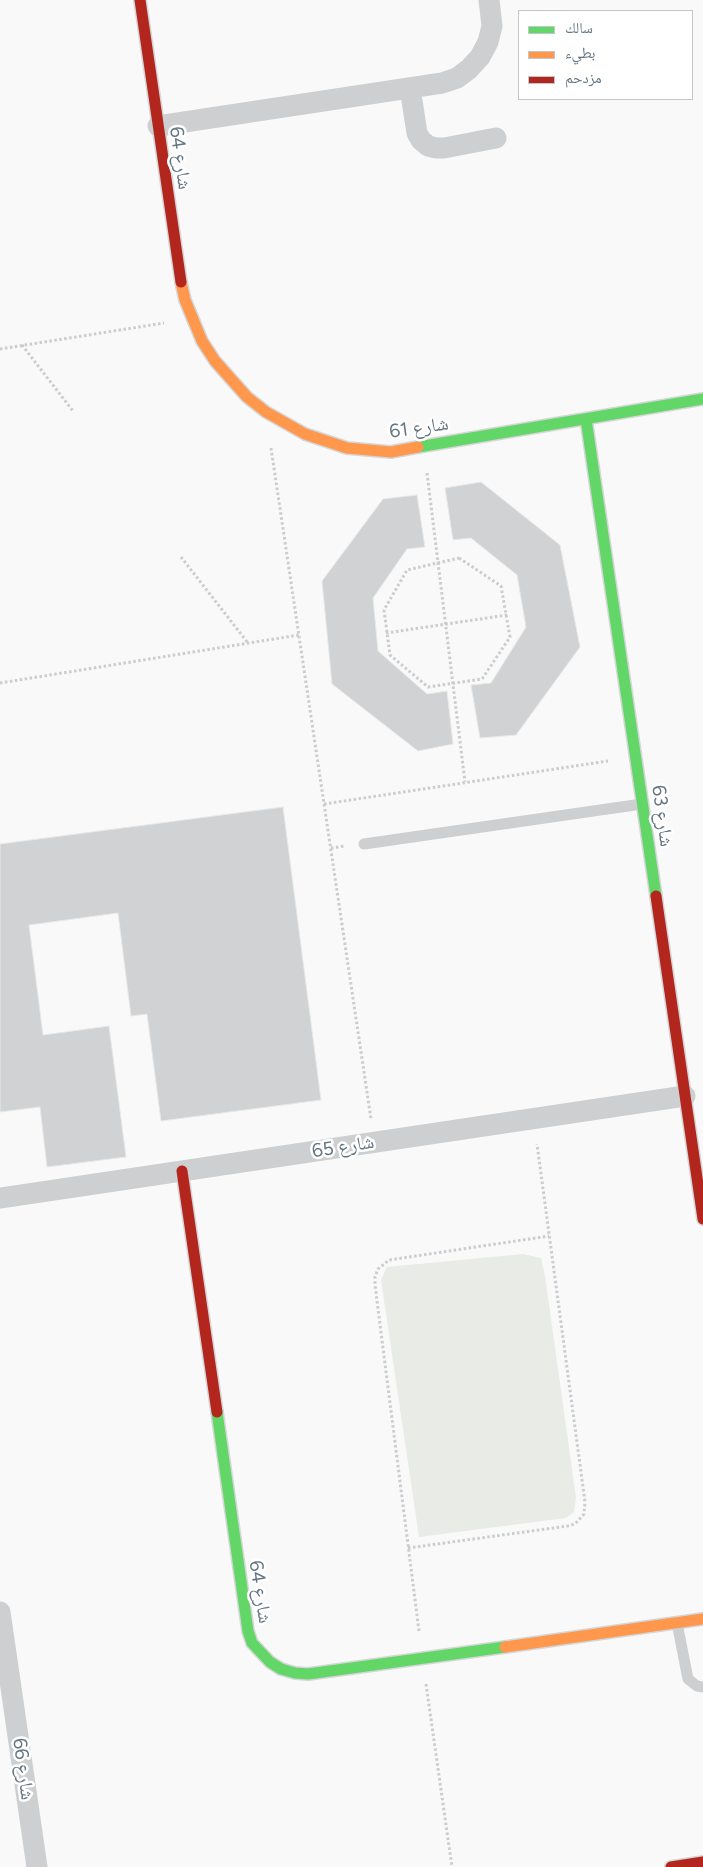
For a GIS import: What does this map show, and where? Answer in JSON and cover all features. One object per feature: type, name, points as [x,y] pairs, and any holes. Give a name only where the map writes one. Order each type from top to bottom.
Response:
[{"type":"street","name":"شارع 64","points":[[140,0],[180,281],[192,319]]},
{"type":"street","points":[[158,126],[442,83],[457,78],[480,57],[488,42],[492,26],[489,0]]},
{"type":"street","points":[[410,88],[417,133],[428,146],[444,148],[496,138]]},
{"type":"street","name":"شارع 61","points":[[192,319],[202,341],[215,361],[241,391],[266,412],[305,434],[347,448],[391,452],[703,399]]},
{"type":"street","name":"شارع 63","points":[[586,419],[703,1219]]},
{"type":"street","name":"شارع 65","points":[[0,1198],[685,1096]]},
{"type":"street","name":"شارع 64","points":[[182,1171],[248,1630],[252,1643],[260,1653],[282,1669],[308,1674],[677,1623]]},
{"type":"street","name":"شارع 66","points":[[0,1612],[2,1646],[36,1867]]},
{"type":"street","points":[[677,1623],[703,1619]]},
{"type":"street","points":[[671,1867],[703,1862]]},
{"type":"lane","points":[[364,844],[643,804]]},
{"type":"lane","points":[[677,1623],[688,1679],[696,1686],[703,1687]]},
{"type":"path","points":[[0,349],[192,319]]},
{"type":"path","points":[[22,345],[73,411]]},
{"type":"path","points":[[266,412],[375,1142]]},
{"type":"path","points":[[424,446],[465,782]]},
{"type":"path","points":[[181,557],[248,643]]},
{"type":"path","points":[[458,558],[498,583],[503,591],[510,637],[485,677],[479,680],[432,687],[424,686],[390,655],[384,610],[409,569],[438,562],[458,558]]},
{"type":"path","points":[[386,633],[507,615]]},
{"type":"path","points":[[0,683],[299,635]]},
{"type":"path","points":[[324,804],[636,757]]},
{"type":"path","points":[[408,1548],[568,1526],[575,1524],[584,1514],[585,1502],[534,1118]]},
{"type":"path","points":[[452,1867],[422,1658],[375,1276],[378,1269],[389,1260],[549,1236]]},
{"type":"shaded area","points":[[523,1254],[541,1258],[545,1276],[576,1498],[574,1512],[566,1518],[419,1537],[381,1280],[387,1267]]},
{"type":"building","points":[[481,482],[560,545],[580,647],[516,735],[480,738],[471,685],[491,683],[526,627],[517,575],[471,538],[453,540],[445,488]]},
{"type":"building","points":[[417,495],[425,547],[407,549],[373,598],[378,651],[427,694],[447,691],[453,744],[418,751],[332,684],[322,581],[383,499]]},
{"type":"building","points":[[283,807],[321,1100],[161,1121],[147,1014],[131,1016],[118,913],[29,925],[43,1035],[109,1026],[126,1157],[47,1167],[40,1107],[0,1112],[0,844]]},
{"type":"traffic: fast","points":[[418,447],[703,399]]},
{"type":"traffic: fast","points":[[586,419],[656,896]]},
{"type":"traffic: fast","points":[[217,1412],[248,1631],[252,1643],[270,1662],[281,1669],[308,1674],[505,1647]]},
{"type":"traffic: slow","points":[[181,282],[185,300],[202,341],[215,361],[247,397],[266,412],[305,434],[347,448],[391,452],[418,447]]},
{"type":"traffic: slow","points":[[505,1647],[703,1619]]},
{"type":"traffic: jam","points":[[140,0],[181,282]]},
{"type":"traffic: jam","points":[[656,896],[703,1219]]},
{"type":"traffic: jam","points":[[182,1171],[217,1412]]},
{"type":"traffic: jam","points":[[671,1867],[703,1862]]}]
